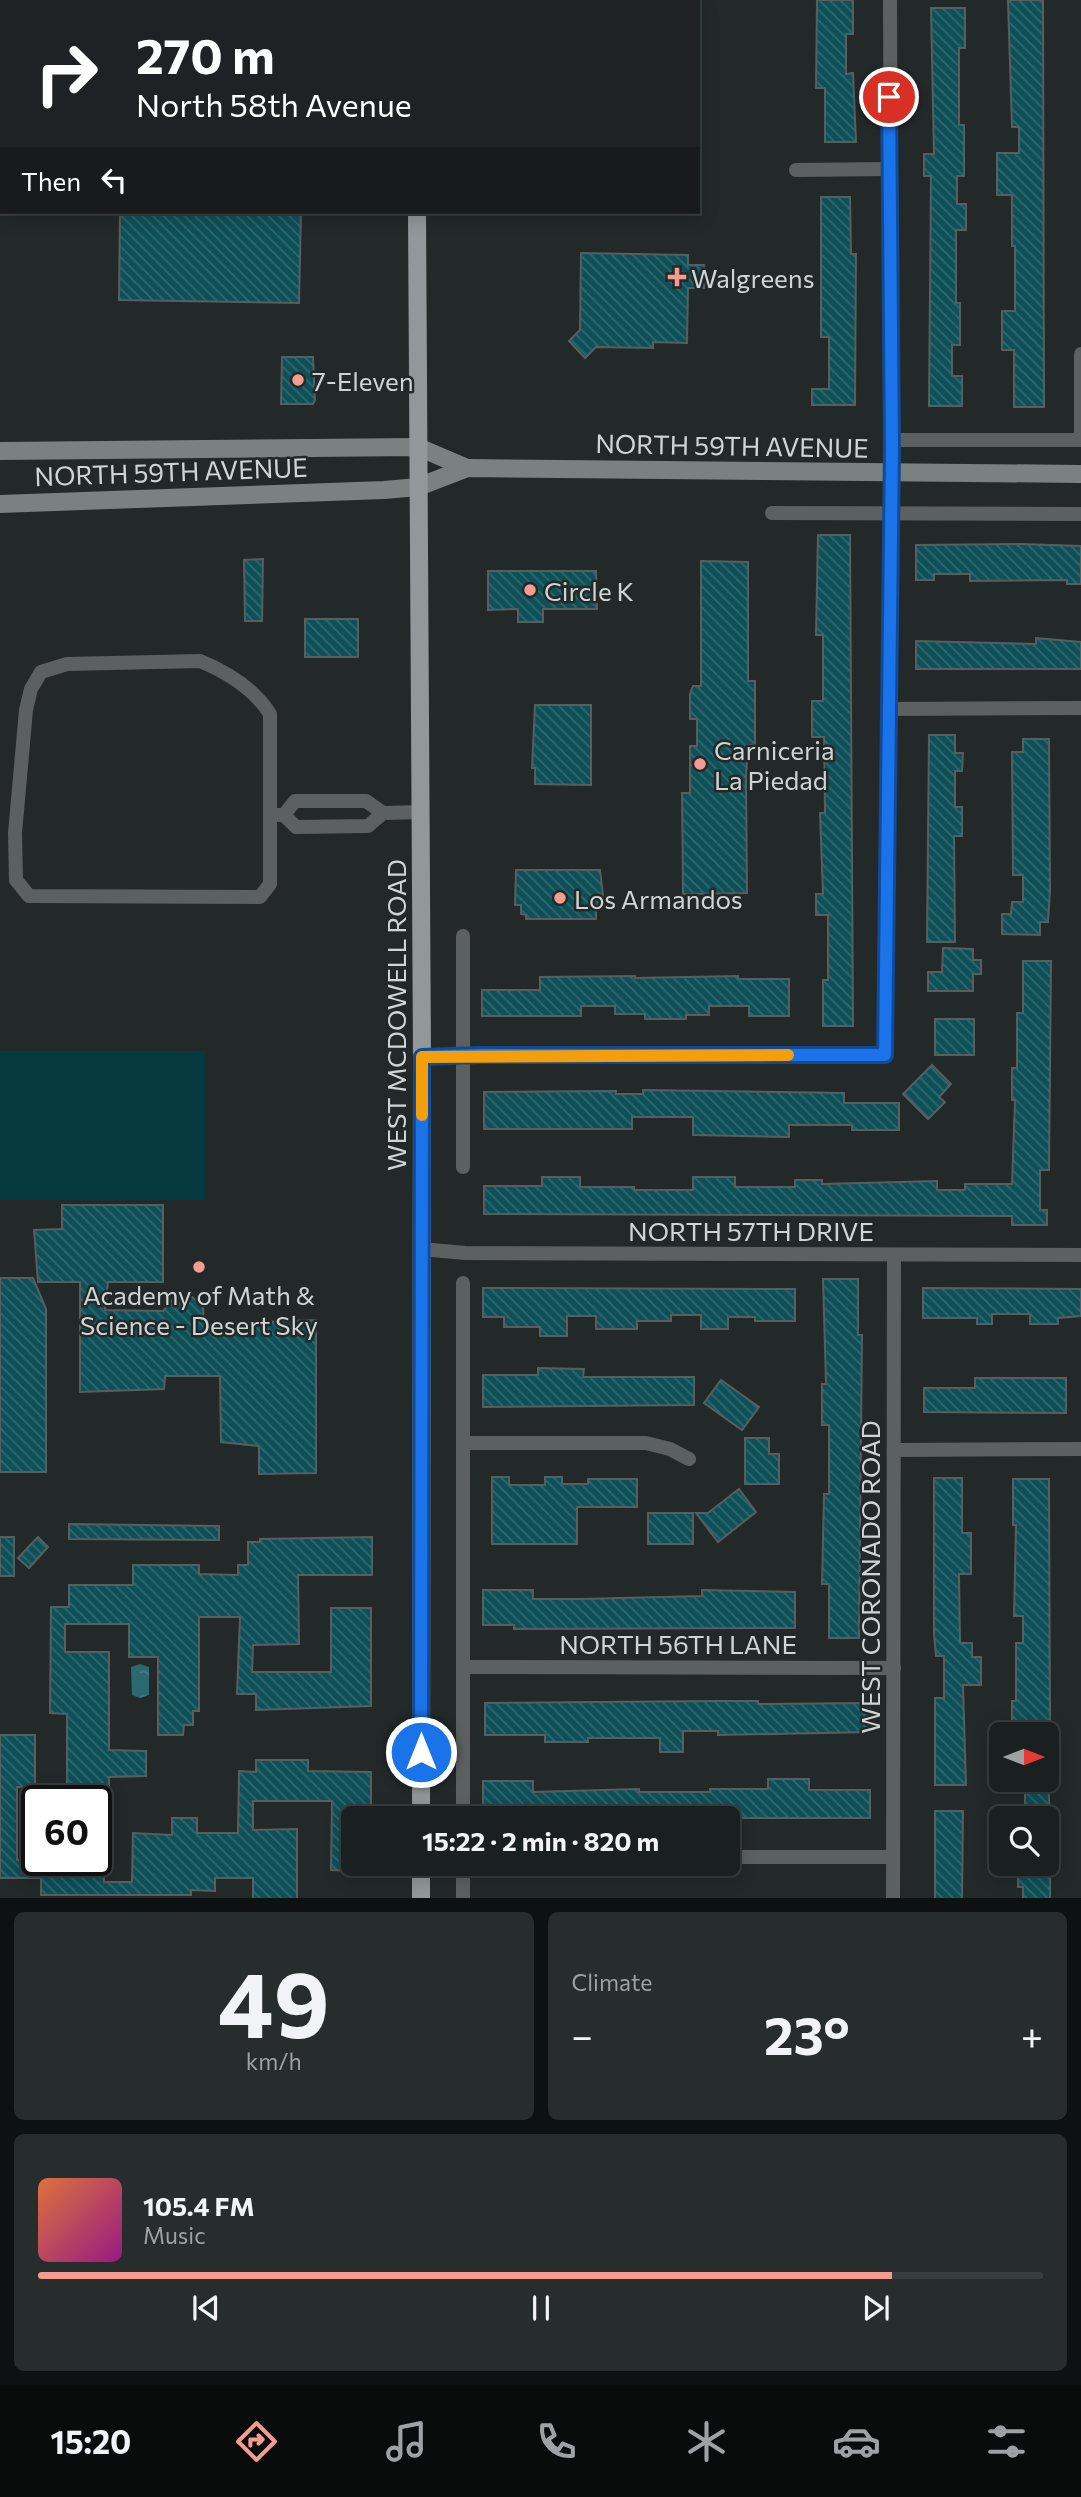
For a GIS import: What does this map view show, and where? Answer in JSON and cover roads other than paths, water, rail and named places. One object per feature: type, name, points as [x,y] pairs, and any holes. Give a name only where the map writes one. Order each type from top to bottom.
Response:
[{"type":"main road","name":"WEST MCDOWELL ROAD","points":[[417,214],[422,1057],[421,1806]]},
{"type":"main road","name":"NORTH 59TH AVENUE","points":[[0,451],[418,447],[467,468]]},
{"type":"main road","name":"NORTH 59TH AVENUE","points":[[0,504],[418,487],[467,468],[1081,474]]},
{"type":"main road","points":[[421,1876],[421,1898]]},
{"type":"street","points":[[422,1057],[885,1055],[889,514],[892,440],[890,0]]},
{"type":"street","points":[[796,170],[889,169]]},
{"type":"street","points":[[1081,354],[1081,440]]},
{"type":"street","name":"NORTH 59TH AVENUE","points":[[892,440],[1081,440]]},
{"type":"street","points":[[772,513],[1081,514]]},
{"type":"street","points":[[277,815],[270,714],[261,700],[215,667],[200,661],[67,664],[41,672],[31,689],[26,710],[15,833],[16,880],[29,896],[260,897],[270,884],[277,815],[295,801],[366,801],[383,813]]},
{"type":"street","points":[[889,709],[1081,708]]},
{"type":"street","points":[[277,815],[296,827],[368,826],[383,813],[421,811]]},
{"type":"street","points":[[463,936],[463,1167]]},
{"type":"street","name":"NORTH 57TH DRIVE","points":[[421,1249],[465,1253],[1081,1255]]},
{"type":"street","name":"WEST CORONADO ROAD","points":[[893,1898],[894,1255]]},
{"type":"street","points":[[463,1283],[463,1806]]},
{"type":"street","points":[[463,1443],[646,1443],[670,1448],[689,1459]]},
{"type":"street","points":[[894,1450],[1081,1449]]},
{"type":"street","name":"NORTH 56TH LANE","points":[[463,1667],[894,1668]]},
{"type":"street","points":[[740,1857],[893,1857]]},
{"type":"street","points":[[463,1876],[463,1898]]},
{"type":"water","points":[[140,1664],[149,1667],[149,1695],[140,1698],[132,1695],[131,1667]]},
{"type":"place","name":"Walgreens","points":[[677,277]]},
{"type":"place","name":"7-Eleven","points":[[298,380]]},
{"type":"place","name":"Circle K","points":[[530,590]]},
{"type":"place","name":"Carniceria La Piedad","points":[[700,764]]},
{"type":"place","name":"Los Armandos","points":[[560,898]]},
{"type":"place","name":"Academy of Math & Science - Desert Sky","points":[[199,1267]]}]
